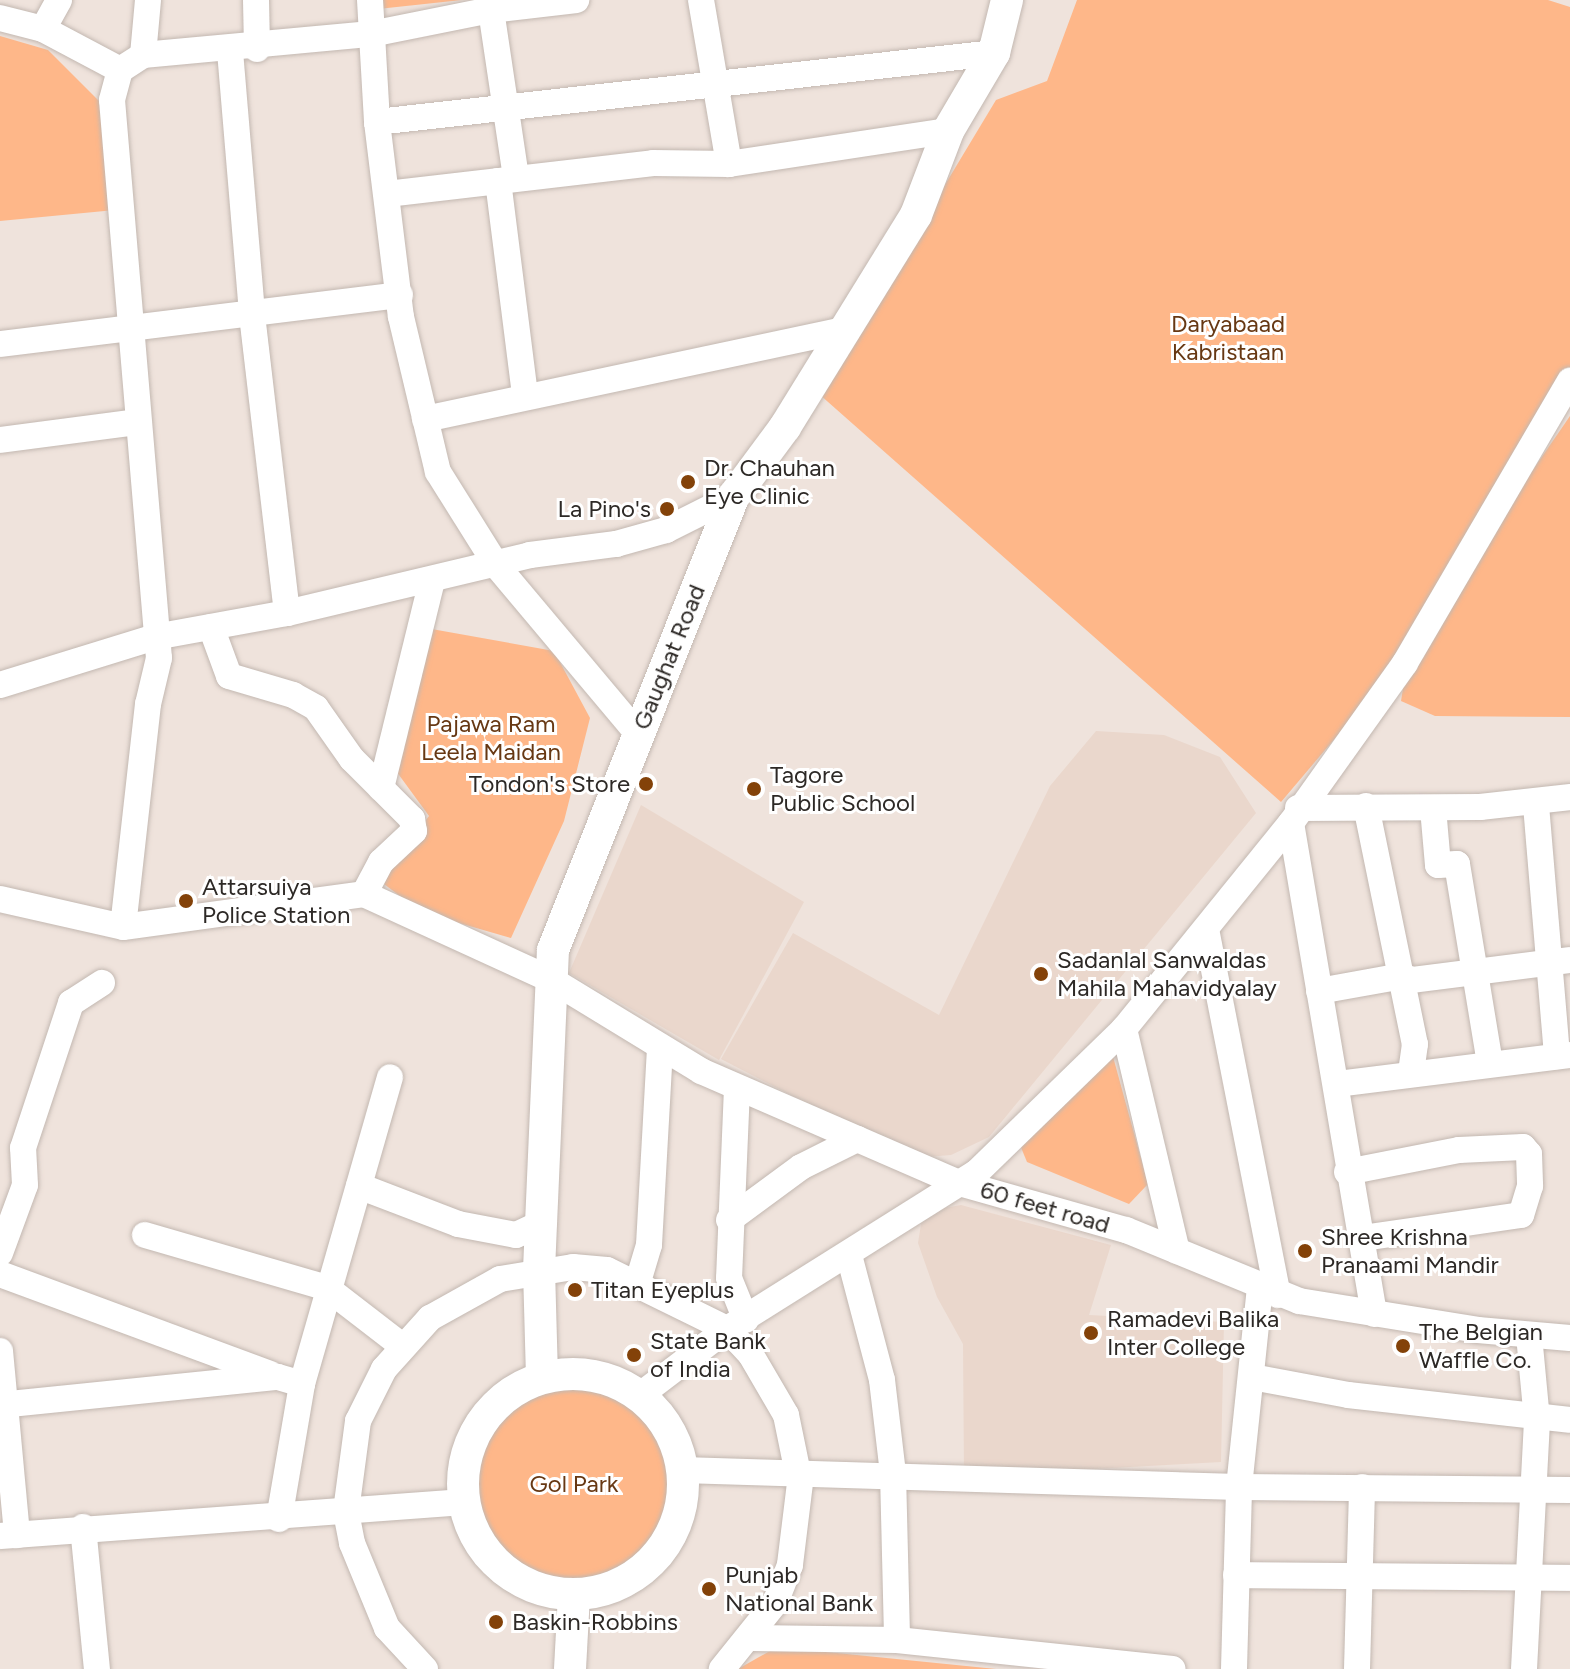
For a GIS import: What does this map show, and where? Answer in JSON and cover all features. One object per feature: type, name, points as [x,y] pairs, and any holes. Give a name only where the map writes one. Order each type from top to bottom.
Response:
[{"type":"main road","name":"Gaughat Road","points":[[542,1377],[539,1270],[544,1222],[553,950],[734,496],[785,427],[842,330],[916,215],[948,131],[994,53],[1007,0]]},
{"type":"main road","points":[[587,1374],[639,1396],[665,1423],[682,1470],[682,1501],[673,1530],[656,1556],[633,1576],[605,1590],[574,1594],[546,1591],[496,1562],[478,1540],[465,1502],[466,1456],[477,1430],[516,1389],[542,1377],[587,1374]]},
{"type":"main road","points":[[570,1669],[574,1594]]},
{"type":"street","points":[[43,29],[59,0]]},
{"type":"street","points":[[143,55],[148,0]]},
{"type":"street","points":[[256,0],[257,49]]},
{"type":"street","points":[[370,0],[377,122],[400,295],[438,472],[497,566],[638,734]]},
{"type":"street","points":[[123,927],[148,704],[159,658],[112,100],[120,70],[143,55],[257,49],[371,34],[491,10],[576,0]]},
{"type":"street","points":[[701,0],[729,164]]},
{"type":"street","points":[[491,10],[506,107],[507,179],[525,394]]},
{"type":"street","points":[[6,12],[120,70]]},
{"type":"street","points":[[230,51],[252,315],[287,613]]},
{"type":"street","points":[[377,122],[994,53]]},
{"type":"street","points":[[387,194],[653,163],[729,164],[948,131]]},
{"type":"street","points":[[0,344],[400,295]]},
{"type":"street","points":[[425,419],[525,394],[842,330]]},
{"type":"street","points":[[639,1396],[736,1324],[849,1255],[990,1160],[1124,1029],[1294,816],[1405,663],[1570,381]]},
{"type":"street","points":[[0,440],[137,422]]},
{"type":"street","points":[[0,685],[155,637],[287,613],[666,530],[734,496]]},
{"type":"street","points":[[381,788],[432,580]]},
{"type":"street","points":[[0,899],[123,927],[364,894],[381,862],[414,831],[412,819],[352,759],[316,708],[293,695],[229,676],[211,627]]},
{"type":"street","points":[[1294,816],[1366,806],[1536,805],[1570,797]]},
{"type":"street","points":[[1337,1084],[1564,1056],[1557,895],[1536,805]]},
{"type":"street","points":[[1366,806],[1415,1044],[1411,1073]]},
{"type":"street","points":[[1433,808],[1438,865],[1457,864],[1490,1063]]},
{"type":"street","points":[[1294,816],[1319,991],[1337,1084],[1347,1172],[1364,1238],[1374,1314]]},
{"type":"street","name":"60 feet road","points":[[364,894],[552,980],[660,1051],[737,1088],[956,1182],[1126,1230],[1269,1291],[1374,1314],[1570,1338]]},
{"type":"street","points":[[1206,929],[1269,1291],[1252,1377],[1239,1487],[1234,1669]]},
{"type":"street","points":[[1402,976],[1405,981],[1559,959]]},
{"type":"street","points":[[1319,991],[1402,976]]},
{"type":"street","points":[[0,1253],[25,1185],[23,1148],[71,1003],[102,983]]},
{"type":"street","points":[[1124,1029],[1177,1251]]},
{"type":"street","points":[[637,1285],[649,1245],[660,1051]]},
{"type":"street","points":[[279,1519],[290,1381],[327,1288],[390,1077]]},
{"type":"street","points":[[722,1669],[752,1638],[775,1603],[790,1565],[799,1524],[798,1470],[786,1415],[736,1324],[729,1278],[729,1220],[737,1088]]},
{"type":"street","points":[[729,1220],[751,1208],[756,1196],[857,1139]]},
{"type":"street","points":[[1347,1172],[1459,1150],[1523,1147],[1529,1154],[1530,1186],[1521,1215],[1364,1238]]},
{"type":"street","points":[[359,1186],[458,1224],[516,1235],[544,1222]]},
{"type":"street","points":[[145,1235],[327,1288],[401,1345]]},
{"type":"street","points":[[849,1255],[882,1380],[893,1473],[897,1640]]},
{"type":"street","points":[[425,1669],[387,1628],[352,1543],[346,1511],[358,1421],[401,1345],[463,1295],[539,1270],[607,1270],[736,1324]]},
{"type":"street","points":[[0,1274],[290,1381]]},
{"type":"street","points":[[1524,1669],[1537,1420],[1529,1335]]},
{"type":"street","points":[[0,1351],[9,1536],[83,1527],[279,1519],[465,1502]]},
{"type":"street","points":[[1252,1377],[1537,1420],[1570,1420]]},
{"type":"street","points":[[2,1392],[290,1381]]},
{"type":"street","points":[[682,1470],[798,1470],[1239,1487],[1570,1490]]},
{"type":"street","points":[[1357,1669],[1362,1487]]},
{"type":"street","points":[[83,1527],[97,1669]]},
{"type":"street","points":[[1236,1575],[1570,1578]]},
{"type":"street","points":[[752,1638],[897,1640],[1172,1669]]},
{"type":"shaded area","name":"Sadanlal Sanwaldas Mahila Mahavidyalay","points":[[1096,731],[1164,735],[1220,757],[1256,813],[989,1137],[951,1155],[913,1158],[721,1059],[793,933],[939,1015],[1050,786]]},
{"type":"shaded area","points":[[641,805],[804,902],[719,1060],[569,973]]},
{"type":"shaded area","name":"Ramadevi Balika Inter College","points":[[961,1205],[1111,1245],[1089,1315],[1224,1322],[1221,1462],[964,1476],[963,1344],[937,1297],[918,1243],[923,1212]]},
{"type":"green space","points":[[378,0],[462,0],[378,9]]},
{"type":"green space","name":"Daryabaad Kabristaan","points":[[1077,0],[1548,0],[1570,7],[1570,381],[1370,697],[1281,802],[819,394],[996,100],[1047,81]]},
{"type":"green space","points":[[0,36],[48,50],[100,102],[115,210],[0,221]]},
{"type":"green space","points":[[1570,416],[1570,717],[1435,716],[1401,701],[1405,676],[1475,554]]},
{"type":"green space","name":"Pajawa Ram Leela Maidan","points":[[426,628],[554,651],[590,718],[564,821],[511,938],[421,912],[380,881],[429,816],[391,764]]},
{"type":"green space","points":[[1112,1053],[1148,1184],[1129,1204],[1027,1162],[1020,1145]]},
{"type":"green space","name":"Gol Park","points":[[574,1386],[611,1393],[643,1415],[665,1447],[672,1484],[665,1521],[643,1553],[611,1575],[574,1582],[537,1575],[505,1553],[483,1521],[476,1484],[483,1447],[505,1415],[537,1393]]},
{"type":"green space","points":[[777,1647],[996,1669],[738,1669]]},
{"type":"place","name":"Dr. Chauhan Eye Clinic","points":[[688,482]]},
{"type":"place","name":"La Pino's","points":[[667,509]]},
{"type":"place","name":"Tondon's Store","points":[[646,784]]},
{"type":"place","name":"Tagore Public School","points":[[754,789]]},
{"type":"place","name":"Attarsuiya Police Station","points":[[186,901]]},
{"type":"place","name":"Sadanlal Sanwaldas Mahila Mahavidyalay","points":[[1041,974]]},
{"type":"place","name":"Shree Krishna Pranaami Mandir","points":[[1305,1251]]},
{"type":"place","name":"Titan Eyeplus","points":[[575,1290]]},
{"type":"place","name":"Ramadevi Balika Inter College","points":[[1091,1333]]},
{"type":"place","name":"The Belgian Waffle Co.","points":[[1403,1346]]},
{"type":"place","name":"State Bank of India","points":[[634,1355]]},
{"type":"place","name":"Punjab National Bank","points":[[709,1589]]},
{"type":"place","name":"Baskin-Robbins","points":[[496,1622]]}]
